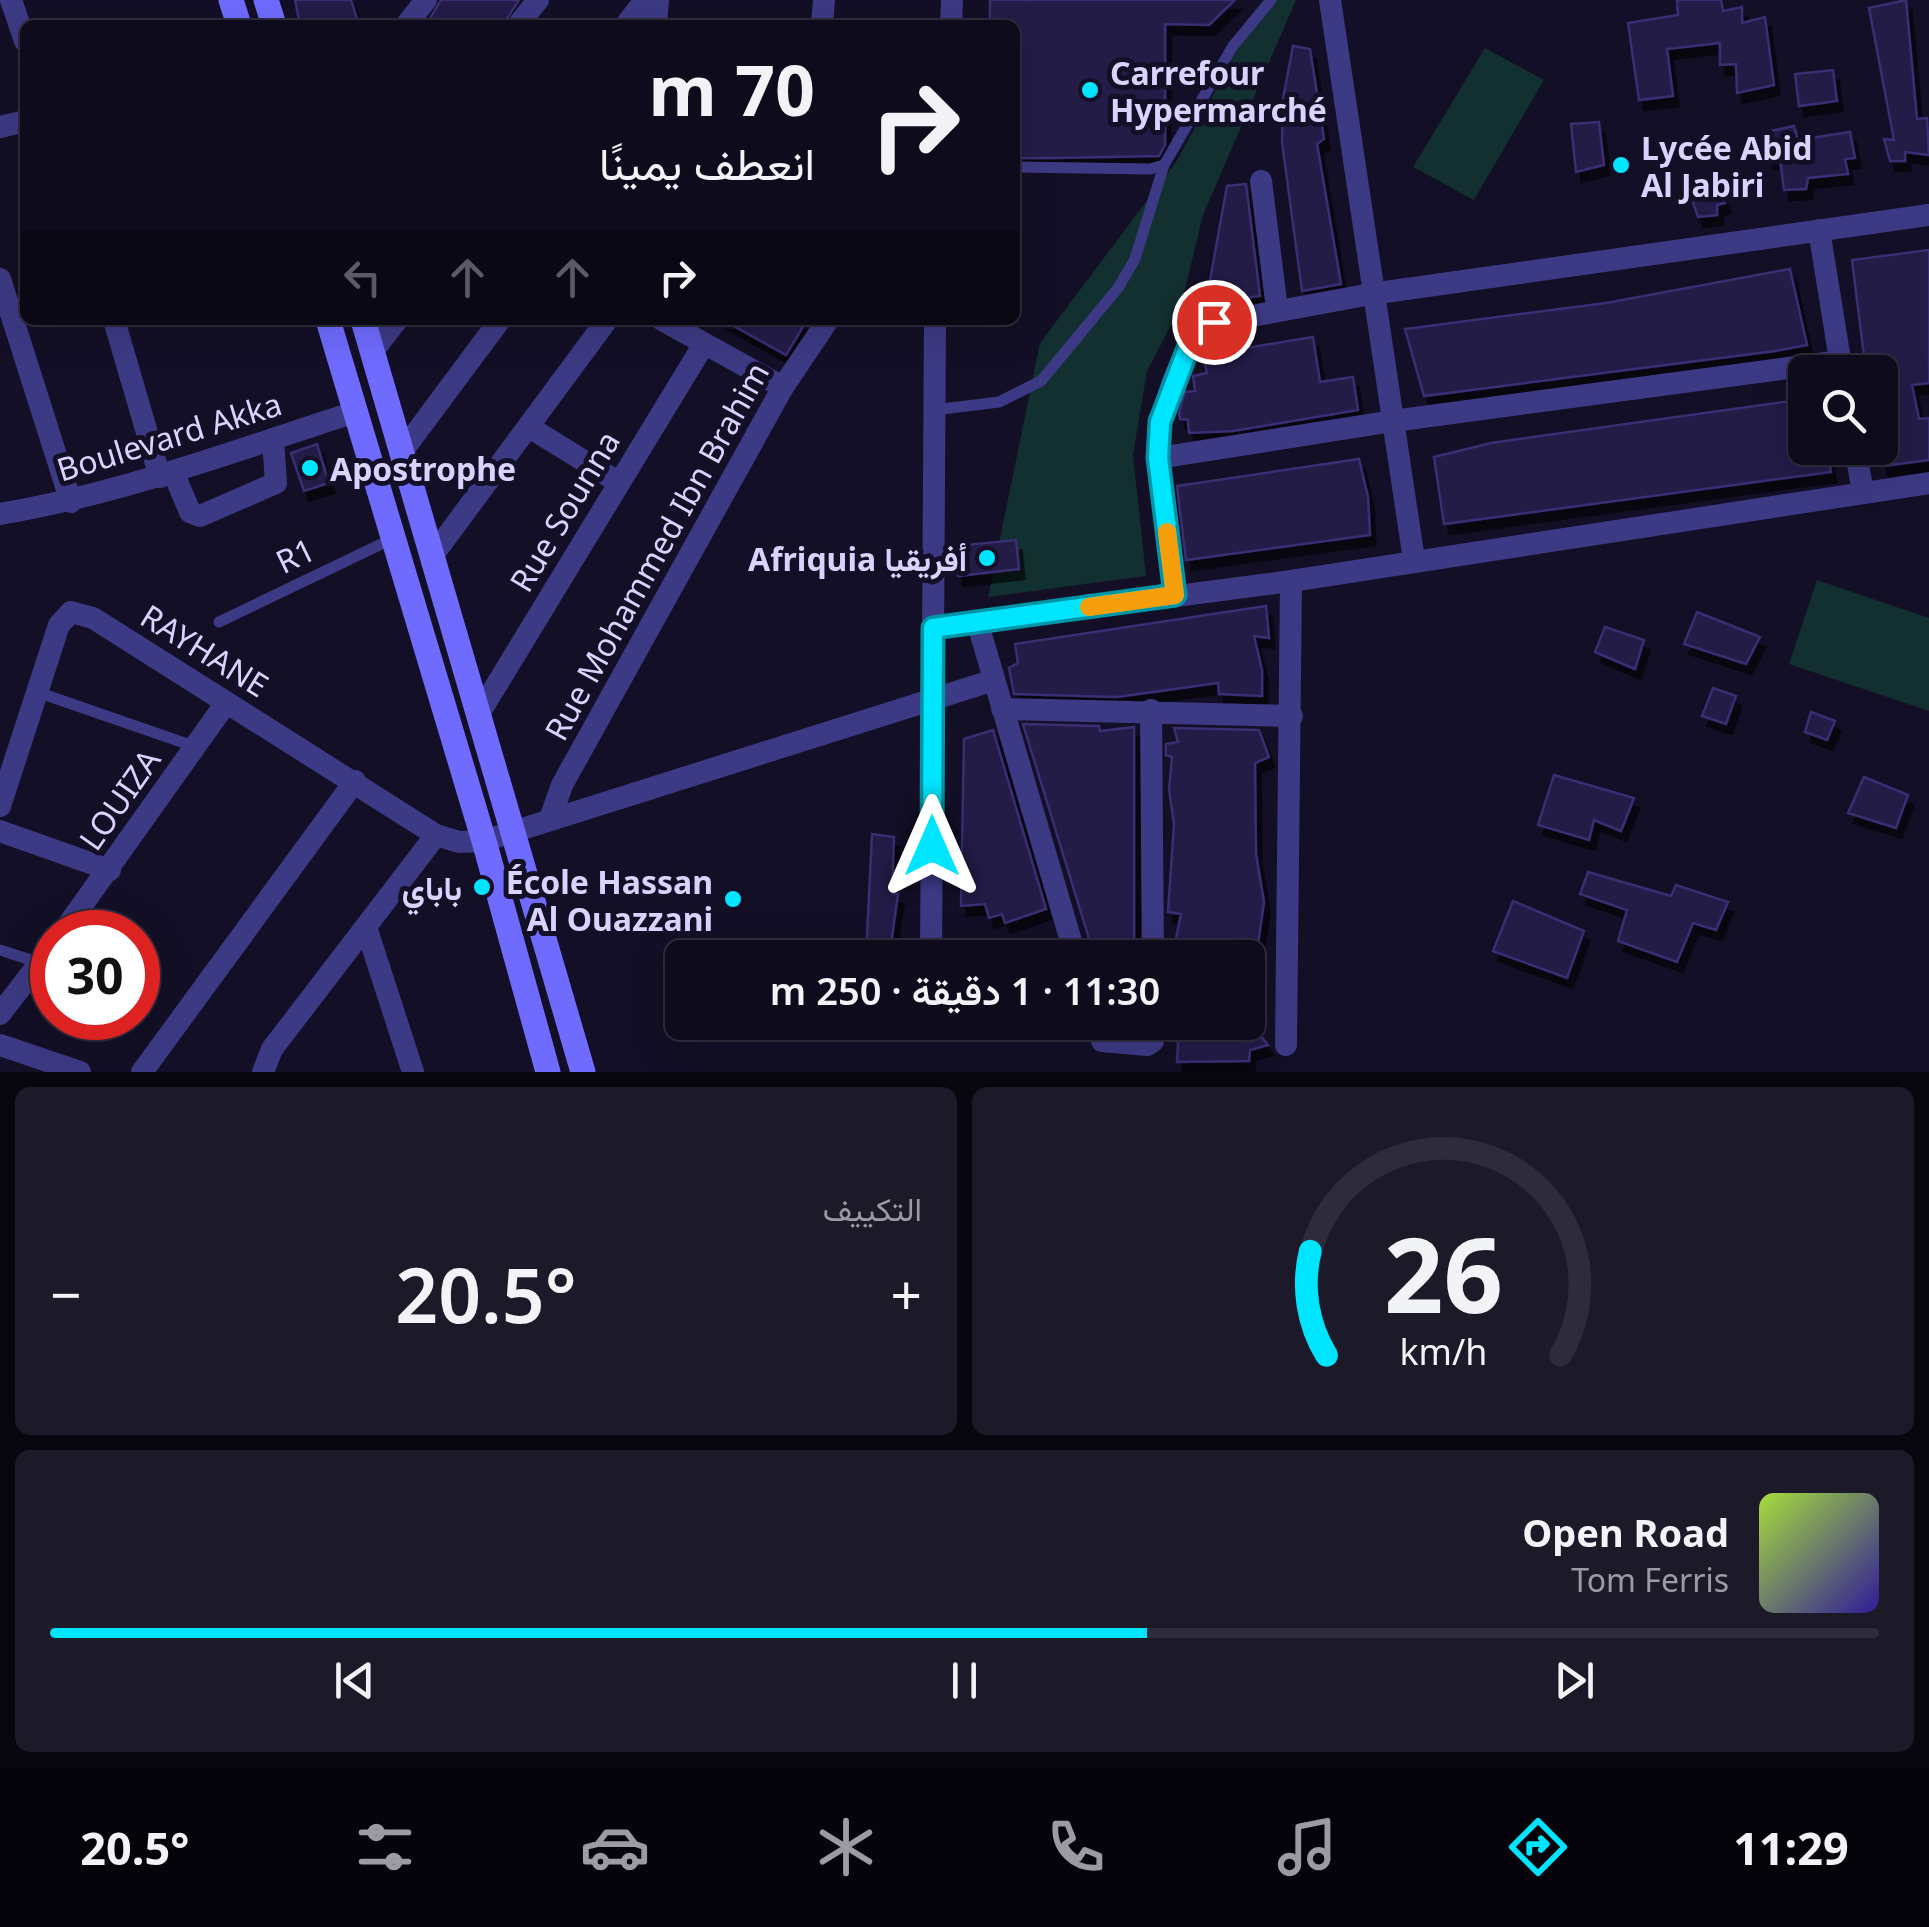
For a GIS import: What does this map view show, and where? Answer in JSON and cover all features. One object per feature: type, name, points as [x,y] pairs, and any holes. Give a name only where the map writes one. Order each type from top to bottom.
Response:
[{"type":"main road","points":[[329,325],[484,842],[548,1072]]},
{"type":"main road","points":[[364,325],[583,1072]]},
{"type":"street","points":[[11,0],[20,26]]},
{"type":"street","points":[[410,20],[426,0]]},
{"type":"street","points":[[522,20],[538,0]]},
{"type":"street","points":[[630,20],[646,0]]},
{"type":"street","points":[[1330,0],[1371,294],[1414,560]]},
{"type":"street","points":[[1262,180],[1277,309]]},
{"type":"street","points":[[1175,595],[1158,458],[1160,422],[1192,338],[1214,322],[1371,294],[1929,215]]},
{"type":"street","points":[[1819,230],[1839,355]]},
{"type":"street","points":[[9,277],[20,317]]},
{"type":"street","points":[[22,325],[71,502]]},
{"type":"street","points":[[116,325],[167,475],[190,512],[200,516],[276,483],[273,438]]},
{"type":"street","points":[[373,351],[393,325]]},
{"type":"street","points":[[402,453],[496,325]]},
{"type":"street","points":[[432,555],[603,325]]},
{"type":"street","points":[[671,325],[783,387]]},
{"type":"street","name":"Rue Mohammed Ibn Brahim","points":[[550,819],[562,784],[783,387],[825,325]]},
{"type":"street","points":[[931,940],[935,325]]},
{"type":"street","name":"Rue Sounna","points":[[480,712],[704,344]]},
{"type":"street","points":[[1158,458],[1393,421],[1788,373]]},
{"type":"street","name":"Boulevard Akka","points":[[0,514],[71,502],[167,475],[355,412]]},
{"type":"street","points":[[528,426],[618,482]]},
{"type":"street","points":[[1858,465],[1862,492]]},
{"type":"street","points":[[933,628],[1291,581],[1929,484]]},
{"type":"street","points":[[1286,1045],[1291,581]]},
{"type":"street","name":"RAYHANE","points":[[0,806],[59,625],[71,612],[93,618],[355,780],[436,835],[459,842],[484,842]]},
{"type":"street","points":[[978,622],[1071,940]]},
{"type":"street","points":[[484,842],[994,680]]},
{"type":"street","name":"LOUIZA","points":[[80,910],[226,703]]},
{"type":"street","points":[[1002,709],[1292,716]]},
{"type":"street","points":[[1150,710],[1153,940]]},
{"type":"street","points":[[142,1072],[355,780]]},
{"type":"street","points":[[0,831],[110,870]]},
{"type":"street","points":[[263,1072],[272,1049],[436,835]]},
{"type":"street","points":[[366,927],[413,1072]]},
{"type":"street","points":[[0,1014],[30,976]]},
{"type":"street","points":[[1101,1040],[1147,1045],[1153,1040]]},
{"type":"street","points":[[0,1045],[80,1072]]},
{"type":"lane","points":[[934,410],[1012,398],[1041,381],[1118,288],[1135,260],[1164,165],[1233,46],[1270,0]]},
{"type":"lane","points":[[1020,168],[1150,169],[1164,165]]},
{"type":"lane","name":"R1","points":[[219,622],[394,538]]},
{"type":"lane","points":[[38,692],[196,747]]},
{"type":"lane","points":[[0,950],[30,953]]},
{"type":"green space","points":[[1265,0],[1296,0],[1203,215],[1181,306],[1147,371],[1133,455],[1146,576],[988,597],[1040,343],[1176,162]]},
{"type":"green space","points":[[1485,48],[1544,80],[1474,200],[1413,167]]},
{"type":"green space","points":[[1817,580],[1929,618],[1929,711],[1789,664]]},
{"type":"building","points":[[295,0],[351,0],[357,20],[299,20]]},
{"type":"building","points":[[441,0],[519,0],[506,20],[429,20]]},
{"type":"building","name":"Carrefour Hypermarché","points":[[990,0],[1235,0],[1209,25],[1165,24],[1165,145],[1159,156],[1020,158],[1020,20],[990,20]]},
{"type":"building","points":[[1677,0],[1721,0],[1723,11],[1742,7],[1742,23],[1765,17],[1774,85],[1737,93],[1736,64],[1720,65],[1720,43],[1667,49],[1673,96],[1639,100],[1628,23],[1678,15]]},
{"type":"building","points":[[1906,0],[1917,119],[1927,118],[1929,155],[1905,152],[1905,161],[1890,161],[1884,139],[1894,140],[1869,8]]},
{"type":"building","points":[[1293,46],[1310,49],[1324,139],[1317,144],[1341,284],[1302,291],[1282,142],[1283,99]]},
{"type":"building","points":[[1833,70],[1837,101],[1799,106],[1795,74]]},
{"type":"building","points":[[1599,122],[1604,165],[1576,172],[1571,124]]},
{"type":"building","points":[[1794,126],[1798,140],[1850,132],[1855,158],[1845,159],[1848,174],[1808,178],[1806,189],[1784,190],[1780,159],[1768,159],[1766,132]]},
{"type":"building","points":[[1246,184],[1260,296],[1206,303],[1227,186]]},
{"type":"building","points":[[1720,188],[1725,203],[1717,205],[1717,215],[1698,217],[1689,191]]},
{"type":"building","points":[[1929,250],[1929,383],[1912,385],[1919,419],[1929,418],[1929,460],[1898,464],[1898,355],[1864,355],[1852,260]]},
{"type":"building","points":[[1790,269],[1807,345],[1775,351],[1424,396],[1405,329],[1606,303]]},
{"type":"building","points":[[732,325],[804,325],[786,355]]},
{"type":"building","points":[[1313,337],[1320,382],[1353,377],[1358,410],[1233,431],[1189,433],[1188,420],[1180,419],[1179,413],[1185,392],[1195,391],[1193,376],[1207,373],[1203,355]]},
{"type":"building","points":[[1788,401],[1788,465],[1830,465],[1831,472],[1444,524],[1434,457],[1491,443]]},
{"type":"building","name":"Apostrophe","points":[[317,444],[329,483],[304,491],[291,453]]},
{"type":"building","points":[[1359,459],[1368,497],[1370,535],[1186,560],[1177,486]]},
{"type":"building","name":"Afriquia أفريقيا","points":[[1016,540],[1019,569],[958,576],[955,546]]},
{"type":"building","points":[[1266,606],[1269,638],[1254,636],[1262,670],[1262,696],[1219,694],[1218,683],[1117,697],[1014,694],[1009,668],[1018,663],[1015,644]]},
{"type":"building","points":[[1697,612],[1760,637],[1746,664],[1684,644]]},
{"type":"building","points":[[1605,627],[1644,640],[1635,669],[1595,652]]},
{"type":"building","points":[[1713,688],[1736,696],[1726,724],[1702,716]]},
{"type":"building","points":[[1811,712],[1835,721],[1827,740],[1805,732]]},
{"type":"building","points":[[1023,724],[1099,726],[1100,731],[1134,727],[1134,940],[1089,940]]},
{"type":"building","points":[[1174,728],[1259,730],[1269,757],[1255,763],[1256,854],[1264,902],[1259,940],[1176,940],[1181,914],[1168,912],[1174,824],[1169,790],[1172,757],[1166,755],[1166,744],[1178,742]]},
{"type":"building","points":[[993,730],[1046,909],[1005,923],[1002,914],[989,918],[985,904],[961,906],[964,739]]},
{"type":"building","points":[[1554,775],[1634,798],[1621,831],[1594,820],[1589,840],[1538,825]]},
{"type":"building","points":[[1864,777],[1908,795],[1896,828],[1848,813]]},
{"type":"building","points":[[872,834],[894,837],[892,893],[898,894],[892,940],[867,940]]},
{"type":"building","points":[[1588,872],[1671,896],[1676,885],[1728,902],[1716,930],[1693,923],[1677,962],[1618,941],[1627,910],[1580,894]]},
{"type":"building","points":[[1513,901],[1584,931],[1567,978],[1493,951]]},
{"type":"building","points":[[1178,1040],[1264,1040],[1268,1045],[1250,1050],[1249,1061],[1177,1062]]},
{"type":"slow traffic","points":[[1089,607],[1175,595],[1167,532]]},
{"type":"place","name":"Carrefour Hypermarché","points":[[1090,90]]},
{"type":"place","name":"Lycée Abid Al Jabiri","points":[[1621,165]]},
{"type":"place","name":"Apostrophe","points":[[310,468]]},
{"type":"place","name":"Afriquia أفريقيا","points":[[987,558]]},
{"type":"place","name":"باباي","points":[[482,887]]},
{"type":"place","name":"École Hassan Al Ouazzani","points":[[733,899]]},
{"type":"route","points":[[932,846],[933,628],[1175,595],[1158,458],[1160,422],[1192,338],[1214,322]]}]
